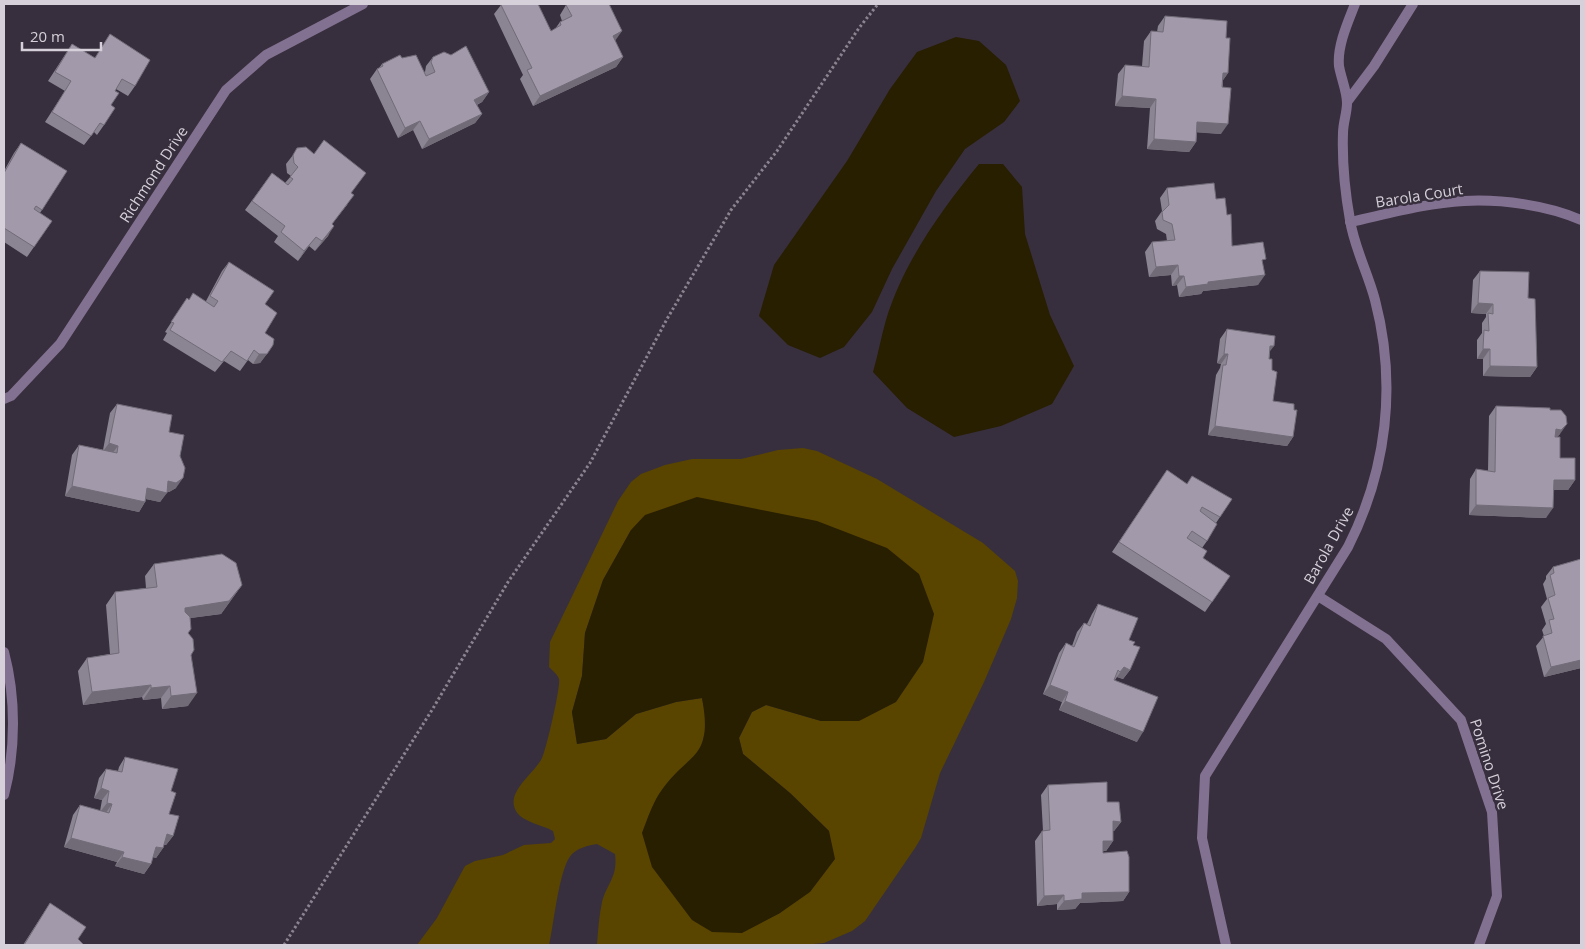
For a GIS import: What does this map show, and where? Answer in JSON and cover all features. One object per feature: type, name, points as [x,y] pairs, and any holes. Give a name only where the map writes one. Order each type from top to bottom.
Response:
[{"type":"street","name":"Richmond Drive","points":[[4,399],[11,396],[60,344],[226,90],[266,55],[363,4]]},
{"type":"street","name":"Barola Drive","points":[[1226,945],[1202,838],[1204,776],[1348,547],[1363,518],[1383,444],[1386,408],[1386,370],[1381,328],[1350,222],[1343,155],[1347,102],[1339,64],[1340,49],[1355,4]]},
{"type":"street","points":[[1347,102],[1378,60],[1413,4]]},
{"type":"street","name":"Barola Court","points":[[1350,222],[1464,201],[1503,203],[1543,209],[1581,220]]},
{"type":"street","name":"Pomino Drive","points":[[1318,596],[1386,639],[1461,720],[1492,812],[1498,896],[1479,945]]},
{"type":"street","points":[[4,652],[14,726],[8,779],[4,795]]},
{"type":"path","points":[[284,945],[432,710],[508,582],[590,463],[667,319],[731,210],[776,150],[878,4]]},
{"type":"shaded area","points":[[956,37],[979,41],[1006,65],[1020,101],[1004,122],[965,149],[936,191],[892,269],[872,312],[844,347],[820,358],[788,345],[759,316],[774,265],[847,161],[890,89],[917,52]]},
{"type":"shaded area","points":[[979,164],[1003,164],[1022,187],[1025,234],[1050,315],[1074,366],[1052,404],[1001,426],[954,437],[907,408],[873,372],[886,320],[902,278],[938,218]]},
{"type":"shaded area","points":[[803,448],[817,451],[877,479],[983,543],[1015,571],[1018,581],[1017,598],[1011,619],[984,682],[940,773],[921,838],[865,921],[852,931],[824,943],[813,944],[597,945],[602,902],[614,874],[616,862],[615,854],[597,844],[577,850],[567,861],[560,883],[549,945],[417,945],[437,918],[465,866],[475,861],[503,855],[524,845],[551,843],[555,839],[553,831],[528,821],[519,815],[514,804],[514,797],[522,783],[542,758],[553,718],[559,679],[549,667],[550,642],[618,501],[631,482],[641,474],[665,465],[692,459],[741,459],[778,450]],"holes":[[[631,530],[821,721],[766,705],[752,712],[739,738],[743,754],[790,793],[829,831],[780,913],[742,932],[712,932],[683,767],[700,751],[707,724],[702,698],[676,702],[636,714],[606,739],[577,744],[572,712],[582,676],[585,633],[603,580]]]},
{"type":"shaded area","points":[[697,497],[817,521],[887,548],[919,574],[934,614],[923,662],[896,702],[859,721],[821,721],[766,705],[752,712],[739,738],[743,754],[790,793],[829,831],[835,859],[810,892],[780,913],[742,933],[712,932],[692,920],[652,867],[642,833],[659,794],[669,780],[696,754],[701,745],[705,719],[702,698],[676,702],[636,714],[606,739],[577,744],[572,712],[582,676],[585,633],[603,580],[631,530],[645,515]]},
{"type":"building","points":[[538,4],[551,31],[561,25],[560,22],[572,16],[566,5],[609,4],[622,31],[613,36],[623,57],[540,96],[527,70],[532,68],[501,5]]},
{"type":"building","points":[[1165,16],[1227,21],[1226,38],[1230,38],[1228,73],[1223,73],[1222,87],[1231,88],[1228,124],[1197,122],[1196,142],[1154,139],[1156,99],[1122,96],[1125,65],[1149,67],[1151,31],[1163,32]]},
{"type":"building","points":[[110,34],[150,60],[135,86],[122,79],[115,91],[119,93],[111,105],[115,108],[104,125],[100,123],[91,136],[52,112],[71,81],[55,72],[72,44],[95,58]]},
{"type":"building","points":[[466,46],[489,92],[474,100],[482,114],[429,139],[420,121],[405,128],[377,69],[383,66],[382,64],[400,55],[402,58],[416,55],[426,76],[435,72],[431,62],[433,57],[444,52],[451,55]]},
{"type":"building","points":[[324,140],[366,173],[351,193],[354,195],[332,224],[334,226],[322,241],[316,237],[304,251],[281,232],[285,226],[252,201],[272,173],[288,185],[293,179],[290,177],[298,167],[294,163],[293,155],[297,148],[306,147],[314,154]]},
{"type":"building","points":[[21,143],[67,171],[42,210],[36,206],[34,209],[52,221],[34,247],[4,228],[4,173]]},
{"type":"building","points":[[1214,183],[1216,199],[1225,198],[1227,215],[1231,214],[1232,246],[1263,242],[1266,259],[1262,260],[1265,275],[1208,282],[1208,284],[1186,287],[1184,276],[1179,276],[1178,265],[1156,267],[1152,242],[1175,240],[1172,224],[1163,220],[1162,212],[1169,205],[1167,188]]},
{"type":"building","points":[[229,262],[274,291],[265,304],[277,313],[265,333],[274,339],[273,345],[267,354],[259,354],[254,350],[247,361],[231,351],[222,362],[170,330],[174,323],[171,322],[187,298],[189,300],[193,293],[214,307],[218,301],[210,296]]},
{"type":"building","points":[[1480,271],[1529,272],[1528,298],[1535,299],[1537,367],[1490,366],[1490,349],[1483,349],[1484,330],[1489,331],[1488,313],[1493,314],[1493,304],[1478,303]]},
{"type":"building","points":[[1227,329],[1275,336],[1274,346],[1270,346],[1269,359],[1272,359],[1272,370],[1277,372],[1273,401],[1294,404],[1294,410],[1297,410],[1293,437],[1215,426],[1223,365],[1226,365],[1228,354],[1224,354]]},
{"type":"building","points":[[117,404],[172,415],[169,432],[184,435],[180,456],[185,468],[183,478],[176,483],[168,481],[167,493],[147,488],[145,502],[72,486],[79,445],[117,453],[118,446],[109,443]]},
{"type":"building","points":[[1496,406],[1550,408],[1550,410],[1561,410],[1566,416],[1567,424],[1561,430],[1556,429],[1555,437],[1560,437],[1560,458],[1575,458],[1575,480],[1554,480],[1553,508],[1476,505],[1476,469],[1495,472]]},
{"type":"building","points":[[1167,470],[1187,484],[1192,476],[1232,499],[1220,517],[1202,507],[1200,511],[1217,524],[1207,541],[1192,531],[1187,538],[1207,551],[1203,558],[1230,576],[1212,602],[1119,542]]},
{"type":"building","points":[[222,554],[236,563],[242,585],[229,601],[185,608],[185,612],[190,617],[191,629],[188,633],[193,639],[194,650],[191,655],[197,693],[171,696],[170,686],[151,688],[151,685],[92,692],[87,658],[119,653],[115,592],[157,587],[154,564]]},
{"type":"building","points":[[1581,559],[1581,660],[1551,667],[1543,636],[1552,633],[1549,620],[1554,619],[1548,598],[1555,595],[1550,575],[1554,573],[1553,567]]},
{"type":"building","points":[[1098,604],[1138,618],[1129,640],[1135,642],[1133,645],[1140,647],[1130,670],[1124,667],[1120,672],[1118,670],[1114,680],[1158,697],[1143,732],[1065,701],[1068,692],[1050,685],[1066,643],[1074,647],[1084,623],[1090,626]]},
{"type":"building","points":[[125,757],[178,769],[171,791],[176,793],[169,814],[179,816],[173,836],[167,834],[163,848],[156,847],[151,864],[122,857],[124,852],[71,838],[80,805],[109,813],[112,804],[107,803],[109,791],[101,788],[106,769],[122,772]]},
{"type":"building","points":[[1107,782],[1107,802],[1119,802],[1121,822],[1113,821],[1113,841],[1103,841],[1103,853],[1127,851],[1129,857],[1129,892],[1082,893],[1082,899],[1064,901],[1064,895],[1044,896],[1042,831],[1050,830],[1048,785]]},
{"type":"building","points":[[50,903],[86,927],[78,939],[83,945],[24,945]]}]
